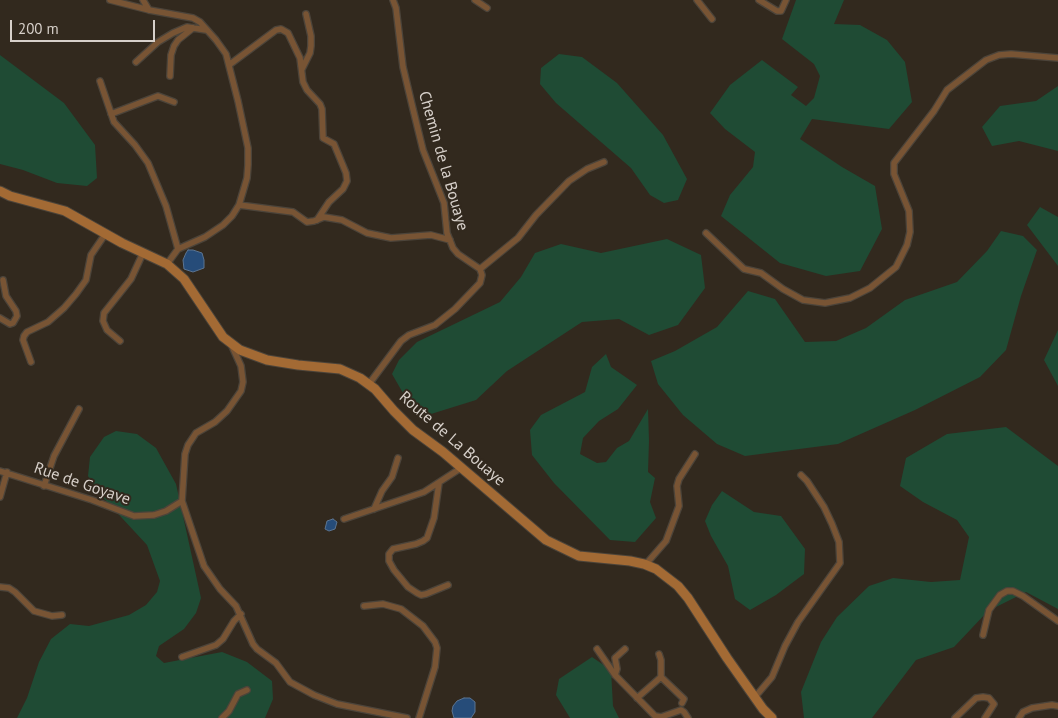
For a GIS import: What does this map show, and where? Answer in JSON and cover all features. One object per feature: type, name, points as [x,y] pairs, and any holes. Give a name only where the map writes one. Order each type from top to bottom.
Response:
[{"type":"main road","name":"Route de La Bouaye","points":[[0,191],[10,196],[65,210],[143,254],[167,264],[184,279],[223,337],[231,344],[250,354],[267,360],[340,369],[369,384],[403,420],[539,534],[562,549],[579,556],[646,564],[668,577],[683,592],[755,697],[772,718]]},
{"type":"street","points":[[110,0],[148,10],[193,18],[200,22],[221,47],[229,65],[238,101],[248,156],[247,178],[239,204],[228,221],[217,229],[178,249],[167,264]]},
{"type":"street","points":[[127,0],[134,6]]},
{"type":"street","points":[[143,0],[148,10]]},
{"type":"street","name":"Chemin de la Bouaye","points":[[393,0],[396,8],[403,67],[423,150],[444,203],[447,233],[453,248],[458,254],[480,269]]},
{"type":"street","points":[[475,0],[487,8]]},
{"type":"street","points":[[697,0],[712,19]]},
{"type":"street","points":[[759,0],[777,11],[781,11],[786,0]]},
{"type":"street","points":[[302,69],[311,46],[311,36],[306,14]]},
{"type":"street","points":[[136,62],[158,42],[173,33],[187,27],[206,30]]},
{"type":"street","points":[[170,76],[171,55],[174,46],[192,28]]},
{"type":"street","points":[[229,65],[276,30],[281,29],[288,33],[300,58],[303,82],[322,109],[323,138],[334,144],[346,173],[347,181],[343,189],[329,202],[317,220]]},
{"type":"street","points":[[706,233],[744,269],[761,273],[783,289],[803,300],[826,303],[850,298],[870,288],[896,267],[907,245],[910,232],[909,211],[894,174],[894,163],[934,111],[947,90],[986,60],[999,55],[1011,54],[1058,58]]},
{"type":"street","points":[[100,81],[114,122],[148,163],[166,206],[178,249]]},
{"type":"street","points":[[110,114],[158,96],[174,102]]},
{"type":"street","points":[[369,384],[401,341],[409,335],[435,325],[480,283],[482,275],[480,269],[518,238],[536,215],[569,180],[587,169],[604,162]]},
{"type":"street","points":[[239,204],[293,212],[307,222],[324,217],[342,220],[367,233],[391,238],[431,235],[450,240]]},
{"type":"street","points":[[31,362],[23,340],[24,336],[27,332],[48,322],[76,294],[86,280],[91,255],[106,233]]},
{"type":"street","points":[[120,341],[107,330],[104,313],[131,279],[143,254]]},
{"type":"street","points":[[0,318],[10,324],[17,316],[16,311],[6,296],[3,280]]},
{"type":"street","points":[[231,344],[241,366],[243,382],[240,391],[227,411],[215,422],[196,433],[191,439],[185,454],[182,501],[204,566],[241,614],[252,644],[276,663],[290,682],[314,695],[337,704],[407,718]]},
{"type":"street","points":[[44,486],[54,456],[79,410]]},
{"type":"street","points":[[646,564],[666,542],[679,506],[679,479],[695,454]]},
{"type":"street","points":[[374,509],[382,491],[392,477],[398,458]]},
{"type":"street","points":[[344,519],[424,492],[461,468]]},
{"type":"street","name":"Rue de Goyave","points":[[0,471],[92,500],[134,516],[154,515],[166,511],[182,501]]},
{"type":"street","points":[[0,496],[7,472]]},
{"type":"street","points":[[755,697],[772,677],[798,622],[840,563],[839,542],[832,524],[824,507],[801,475]]},
{"type":"street","points":[[439,483],[434,518],[427,538],[416,544],[393,549],[389,554],[389,561],[408,587],[421,595],[448,585]]},
{"type":"street","points":[[0,586],[15,592],[34,611],[52,616],[62,615]]},
{"type":"street","points":[[983,635],[989,610],[1000,594],[1007,591],[1023,596],[1058,622]]},
{"type":"street","points":[[364,606],[383,604],[401,609],[423,626],[435,642],[437,648],[435,668],[419,718]]},
{"type":"street","points":[[182,658],[216,645],[223,639],[234,621],[241,614]]},
{"type":"street","points":[[597,649],[615,675],[654,717],[681,710],[688,718]]},
{"type":"street","points":[[615,675],[617,669],[615,658],[625,649]]},
{"type":"street","points":[[659,654],[661,677],[684,699],[682,703]]},
{"type":"street","points":[[637,698],[661,677]]},
{"type":"street","points":[[222,718],[229,711],[238,694],[247,690]]},
{"type":"street","points":[[955,718],[976,698],[983,697],[989,698],[994,704],[985,718]]},
{"type":"street","points":[[1018,718],[1023,712],[1032,708],[1058,706]]},
{"type":"green space","points":[[796,0],[844,0],[834,24],[860,25],[887,40],[905,62],[912,102],[889,129],[812,119],[800,139],[875,186],[882,229],[860,271],[826,276],[780,263],[721,216],[730,195],[753,167],[755,152],[725,129],[710,113],[730,85],[762,60],[798,87],[791,95],[806,106],[814,98],[820,76],[814,64],[782,39]]},
{"type":"green space","points":[[559,54],[582,57],[617,83],[663,135],[687,179],[678,200],[664,203],[650,195],[631,168],[556,103],[540,84],[541,68]]},
{"type":"green space","points":[[0,55],[64,103],[95,145],[97,178],[87,186],[57,183],[23,170],[0,164]]},
{"type":"green space","points":[[1058,86],[1058,151],[1019,141],[992,146],[982,127],[1000,106],[1036,101]]},
{"type":"green space","points":[[1040,207],[1058,217],[1058,266],[1027,225]]},
{"type":"green space","points":[[1001,231],[1023,236],[1037,250],[1021,296],[1006,350],[980,377],[915,410],[838,444],[745,456],[717,444],[683,415],[658,384],[651,361],[675,351],[717,327],[748,291],[775,299],[805,342],[836,341],[866,328],[905,300],[957,282],[987,251]]},
{"type":"green space","points":[[667,239],[701,255],[705,288],[678,325],[649,335],[619,319],[582,322],[507,371],[476,400],[431,414],[411,407],[392,374],[399,360],[417,342],[500,302],[521,277],[535,253],[561,244],[601,253]]},
{"type":"green space","points":[[1058,330],[1058,386],[1044,360]]},
{"type":"green space","points":[[606,354],[611,367],[637,385],[618,409],[599,421],[583,438],[580,454],[597,463],[606,462],[617,448],[629,441],[648,409],[648,472],[655,478],[650,502],[656,518],[635,542],[610,540],[554,483],[532,455],[530,430],[541,415],[585,392],[592,367]]},
{"type":"green space","points":[[1006,427],[1058,466],[1058,609],[1026,592],[988,611],[954,647],[916,660],[872,718],[804,718],[801,692],[821,642],[837,617],[869,586],[893,578],[931,582],[960,580],[969,537],[957,520],[923,502],[900,486],[906,458],[947,434]]},
{"type":"green space","points":[[116,431],[137,434],[156,448],[176,484],[201,598],[196,613],[184,629],[159,646],[156,656],[164,663],[222,652],[247,662],[272,681],[273,699],[265,718],[17,718],[27,698],[39,662],[51,639],[70,624],[89,626],[129,615],[146,605],[157,592],[160,581],[147,545],[96,490],[88,476],[90,457],[104,437]]},
{"type":"green space","points":[[722,491],[754,512],[781,516],[805,549],[804,574],[776,595],[750,610],[735,599],[728,566],[705,521],[712,505]]},
{"type":"green space","points":[[592,657],[611,670],[613,706],[619,718],[570,718],[556,695],[559,679]]},
{"type":"water","points":[[188,250],[202,253],[204,268],[193,272],[184,269],[183,260]]},
{"type":"water","points":[[333,519],[337,522],[335,529],[329,531],[325,529],[327,521]]},
{"type":"water","points":[[470,698],[475,702],[475,712],[471,718],[454,718],[453,706],[457,701]]}]
